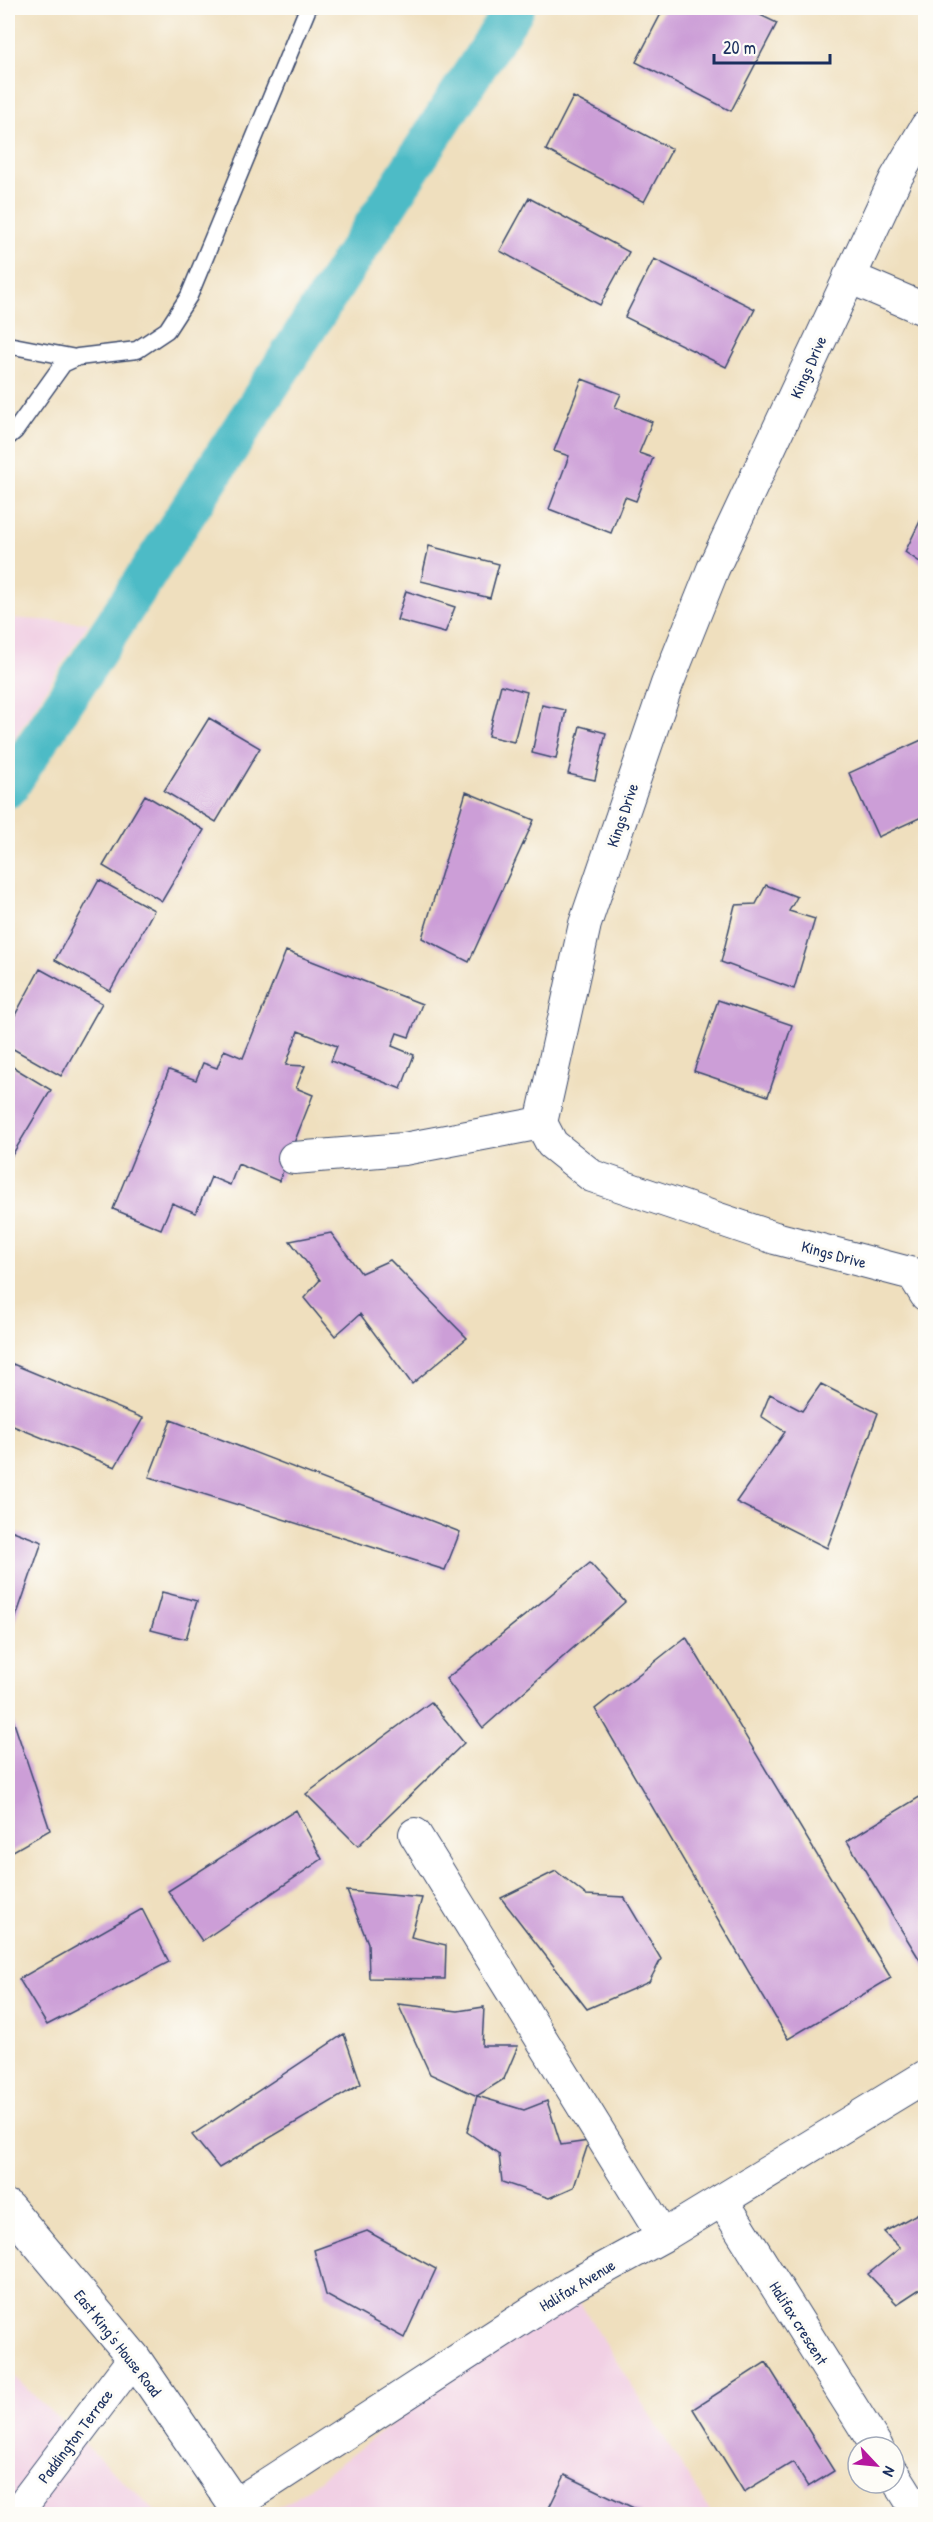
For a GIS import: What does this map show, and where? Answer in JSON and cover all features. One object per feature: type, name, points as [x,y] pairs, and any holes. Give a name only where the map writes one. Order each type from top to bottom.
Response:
[{"type":"main road","name":"East King's House Road","points":[[8,2207],[134,2358],[238,2510]]},
{"type":"street","name":"Kings Drive","points":[[921,1279],[775,1238],[592,1176],[552,1144],[541,1123],[585,924],[668,684],[713,569],[896,178],[926,127]]},
{"type":"street","points":[[849,277],[926,310]]},
{"type":"street","points":[[294,1158],[404,1149],[541,1123]]},
{"type":"street","points":[[415,1834],[663,2236]]},
{"type":"street","name":"Halifax Avenue","points":[[238,2510],[570,2287],[663,2236],[926,2076]]},
{"type":"street","name":"Halifax crescent","points":[[722,2200],[869,2435]]},
{"type":"street","name":"Paddington Terrace","points":[[16,2514],[134,2358]]},
{"type":"street","points":[[906,2493],[926,2510]]},
{"type":"lane","points":[[8,437],[15,431],[63,364],[76,358],[137,350],[167,330],[189,296],[308,8]]},
{"type":"lane","points":[[8,345],[76,358]]},
{"type":"shaded area","points":[[8,618],[89,623],[8,748]]},
{"type":"shaded area","points":[[570,2287],[712,2514],[265,2514],[295,2498]]},
{"type":"shaded area","points":[[8,2371],[158,2514],[8,2514]]},
{"type":"building","points":[[664,8],[764,8],[760,15],[777,23],[731,111],[636,62]]},
{"type":"building","points":[[573,97],[672,149],[644,202],[546,150]]},
{"type":"building","points":[[529,198],[629,252],[600,305],[500,251]]},
{"type":"building","points":[[654,259],[755,309],[726,367],[625,317]]},
{"type":"building","points":[[582,379],[621,394],[615,407],[652,422],[639,453],[653,458],[636,501],[625,497],[611,533],[549,509],[569,456],[554,451]]},
{"type":"building","points":[[926,509],[926,566],[905,552]]},
{"type":"building","points":[[429,546],[499,564],[490,598],[421,581]]},
{"type":"building","points":[[406,591],[455,607],[445,633],[397,620]]},
{"type":"building","points":[[501,685],[527,692],[514,742],[488,736]]},
{"type":"building","points":[[542,705],[566,710],[556,759],[532,753]]},
{"type":"building","points":[[209,718],[260,748],[216,822],[164,791]]},
{"type":"building","points":[[580,726],[606,733],[595,780],[568,774]]},
{"type":"building","points":[[926,738],[926,815],[878,837],[849,773]]},
{"type":"building","points":[[466,792],[534,820],[469,962],[422,938]]},
{"type":"building","points":[[145,795],[204,830],[162,901],[103,866]]},
{"type":"building","points":[[99,880],[154,910],[110,991],[55,960]]},
{"type":"building","points":[[766,885],[797,897],[789,911],[815,919],[794,989],[721,962],[735,905],[756,904]]},
{"type":"building","points":[[286,951],[422,1004],[409,1037],[397,1033],[392,1046],[414,1055],[401,1089],[331,1061],[337,1046],[298,1031],[286,1065],[305,1066],[296,1088],[313,1095],[279,1181],[238,1164],[230,1185],[211,1177],[196,1213],[172,1203],[161,1229],[113,1209],[169,1070],[196,1080],[203,1063],[217,1068],[224,1050],[243,1058]]},
{"type":"building","points":[[40,969],[102,1003],[61,1076],[8,1046],[8,1028]]},
{"type":"building","points":[[718,1000],[792,1025],[768,1096],[694,1071]]},
{"type":"building","points":[[8,1064],[51,1090],[11,1157],[8,1155]]},
{"type":"building","points":[[331,1233],[361,1273],[390,1260],[467,1338],[412,1384],[360,1314],[335,1336],[304,1298],[320,1280],[290,1241]]},
{"type":"building","points":[[8,1362],[143,1418],[115,1467],[8,1424]]},
{"type":"building","points":[[821,1384],[878,1413],[827,1548],[736,1502],[785,1432],[761,1416],[770,1394],[802,1411]]},
{"type":"building","points":[[171,1420],[460,1532],[445,1570],[149,1477]]},
{"type":"building","points":[[8,1529],[42,1542],[8,1640]]},
{"type":"building","points":[[590,1563],[625,1602],[483,1728],[446,1679]]},
{"type":"building","points":[[162,1592],[197,1601],[186,1639],[151,1630]]},
{"type":"building","points":[[686,1637],[891,1978],[788,2039],[595,1709]]},
{"type":"building","points":[[431,1702],[464,1743],[358,1846],[306,1794]]},
{"type":"building","points":[[8,1705],[50,1830],[8,1854]]},
{"type":"building","points":[[926,1793],[926,1970],[847,1841]]},
{"type":"building","points":[[296,1810],[322,1859],[202,1941],[168,1891]]},
{"type":"building","points":[[556,1871],[586,1895],[624,1897],[661,1959],[649,1982],[587,2009],[501,1898]]},
{"type":"building","points":[[347,1891],[422,1898],[411,1937],[446,1945],[445,1979],[369,1978],[368,1943]]},
{"type":"building","points":[[142,1909],[169,1962],[47,2025],[19,1979]]},
{"type":"building","points":[[398,2004],[458,2011],[484,2007],[482,2046],[518,2046],[504,2079],[477,2096],[430,2074]]},
{"type":"building","points":[[344,2034],[361,2084],[219,2168],[192,2135]]},
{"type":"building","points":[[477,2096],[524,2110],[547,2101],[561,2145],[589,2141],[574,2187],[549,2198],[502,2182],[499,2154],[467,2132]]},
{"type":"building","points":[[926,2209],[926,2285],[897,2304],[868,2274],[900,2248],[884,2232]]},
{"type":"building","points":[[367,2231],[436,2269],[404,2338],[326,2295],[314,2250]]},
{"type":"building","points":[[766,2362],[834,2471],[808,2487],[793,2462],[744,2492],[693,2409]]},
{"type":"building","points":[[565,2475],[642,2512],[640,2514],[546,2514]]},
{"type":"waterway","points":[[8,788],[515,8]]}]
